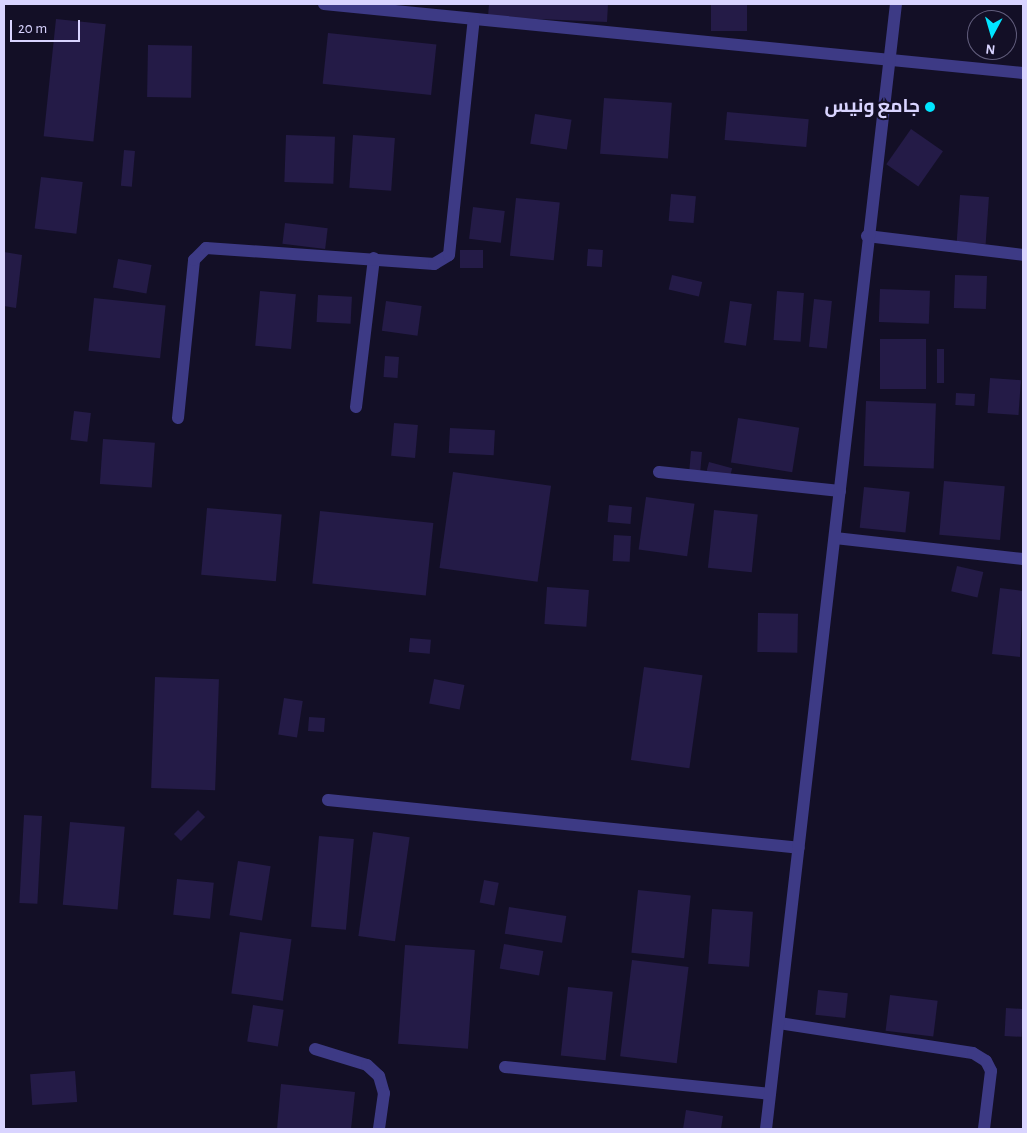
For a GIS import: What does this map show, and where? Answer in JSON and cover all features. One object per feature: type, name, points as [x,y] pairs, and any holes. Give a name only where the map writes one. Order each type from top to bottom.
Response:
[{"type":"street","points":[[324,4],[383,7],[474,19],[1023,73]]},
{"type":"street","points":[[766,1129],[800,848],[867,236],[896,4]]},
{"type":"street","points":[[178,418],[192,275],[199,253],[216,246],[434,264],[449,255],[474,19]]},
{"type":"street","points":[[867,236],[1023,255]]},
{"type":"street","points":[[356,407],[374,258]]},
{"type":"street","points":[[659,472],[840,491]]},
{"type":"street","points":[[835,538],[1023,559]]},
{"type":"street","points":[[328,800],[800,848]]},
{"type":"street","points":[[779,1023],[973,1053],[986,1061],[991,1071],[984,1129]]},
{"type":"street","points":[[314,1049],[367,1064],[380,1076],[384,1093],[379,1129]]},
{"type":"street","points":[[505,1067],[770,1094]]},
{"type":"building","points":[[489,4],[608,4],[607,22],[488,17]]},
{"type":"building","points":[[711,4],[747,4],[747,31],[711,31]]},
{"type":"building","points":[[56,19],[106,24],[93,142],[44,136]]},
{"type":"building","points":[[328,33],[436,44],[431,95],[323,84]]},
{"type":"building","points":[[148,45],[192,46],[191,98],[147,97]]},
{"type":"building","points":[[604,98],[672,103],[668,159],[600,154]]},
{"type":"building","points":[[727,112],[809,119],[806,147],[725,140]]},
{"type":"building","points":[[535,114],[572,120],[567,149],[530,144]]},
{"type":"building","points":[[911,129],[943,151],[918,187],[886,164]]},
{"type":"building","points":[[286,135],[335,137],[333,184],[284,182]]},
{"type":"building","points":[[353,135],[395,138],[391,191],[349,188]]},
{"type":"building","points":[[124,150],[135,151],[132,187],[121,186]]},
{"type":"building","points":[[41,177],[83,182],[76,234],[35,229]]},
{"type":"building","points":[[671,194],[696,196],[694,223],[669,221]]},
{"type":"building","points":[[960,195],[989,197],[986,244],[957,242]]},
{"type":"building","points":[[516,198],[560,203],[554,260],[510,256]]},
{"type":"building","points":[[473,207],[505,211],[501,243],[469,239]]},
{"type":"building","points":[[285,223],[328,228],[325,249],[282,244]]},
{"type":"building","points":[[588,249],[603,250],[602,267],[587,266]]},
{"type":"building","points":[[460,250],[483,250],[483,268],[460,268]]},
{"type":"building","points":[[4,252],[22,255],[16,308],[4,306]]},
{"type":"building","points":[[118,259],[151,265],[146,293],[113,288]]},
{"type":"building","points":[[672,275],[702,282],[699,297],[669,290]]},
{"type":"building","points":[[955,275],[987,276],[986,309],[954,308]]},
{"type":"building","points":[[880,289],[930,291],[929,324],[879,322]]},
{"type":"building","points":[[260,291],[296,294],[291,349],[255,346]]},
{"type":"building","points":[[777,291],[804,293],[801,342],[774,340]]},
{"type":"building","points":[[318,295],[352,297],[351,324],[317,322]]},
{"type":"building","points":[[94,298],[166,306],[160,358],[88,351]]},
{"type":"building","points":[[814,299],[832,301],[827,349],[809,347]]},
{"type":"building","points":[[386,301],[422,306],[417,336],[382,331]]},
{"type":"building","points":[[730,301],[752,304],[746,346],[724,343]]},
{"type":"building","points":[[880,339],[926,339],[926,389],[880,389]]},
{"type":"building","points":[[937,349],[944,349],[944,383],[937,383]]},
{"type":"building","points":[[385,356],[399,357],[398,378],[384,377]]},
{"type":"building","points":[[990,378],[1021,380],[1018,415],[988,413]]},
{"type":"building","points":[[956,393],[975,394],[974,406],[955,405]]},
{"type":"building","points":[[866,401],[936,403],[934,468],[864,466]]},
{"type":"building","points":[[74,411],[91,413],[87,442],[70,440]]},
{"type":"building","points":[[738,418],[799,428],[792,472],[731,462]]},
{"type":"building","points":[[394,423],[418,425],[415,458],[391,456]]},
{"type":"building","points":[[450,428],[495,430],[494,455],[449,453]]},
{"type":"building","points":[[103,439],[155,443],[152,488],[100,484]]},
{"type":"building","points":[[691,451],[702,452],[700,472],[689,471]]},
{"type":"building","points":[[709,462],[732,468],[730,477],[707,471]]},
{"type":"building","points":[[453,472],[551,486],[538,582],[440,568]]},
{"type":"building","points":[[944,481],[1005,486],[1000,540],[939,535]]},
{"type":"building","points":[[864,487],[910,492],[905,533],[860,528]]},
{"type":"building","points":[[646,497],[695,504],[687,556],[639,549]]},
{"type":"building","points":[[609,505],[632,507],[630,524],[608,522]]},
{"type":"building","points":[[207,508],[282,515],[276,581],[201,575]]},
{"type":"building","points":[[714,510],[758,515],[752,572],[708,568]]},
{"type":"building","points":[[320,511],[433,523],[426,596],[312,584]]},
{"type":"building","points":[[614,535],[631,536],[630,562],[613,561]]},
{"type":"building","points":[[957,566],[983,572],[977,597],[951,591]]},
{"type":"building","points":[[547,587],[589,590],[586,627],[544,624]]},
{"type":"building","points":[[1000,588],[1023,591],[1020,657],[992,654]]},
{"type":"building","points":[[758,613],[798,614],[797,653],[757,652]]},
{"type":"building","points":[[410,638],[431,640],[430,654],[409,652]]},
{"type":"building","points":[[644,667],[702,675],[689,768],[631,760]]},
{"type":"building","points":[[155,677],[219,679],[215,790],[151,788]]},
{"type":"building","points":[[434,679],[464,685],[460,709],[429,704]]},
{"type":"building","points":[[284,698],[303,701],[297,738],[278,735]]},
{"type":"building","points":[[309,717],[325,718],[324,732],[308,731]]},
{"type":"building","points":[[198,810],[205,817],[181,841],[174,834]]},
{"type":"building","points":[[24,815],[42,816],[37,904],[19,903]]},
{"type":"building","points":[[70,822],[125,827],[118,909],[63,905]]},
{"type":"building","points":[[373,832],[410,837],[395,941],[358,936]]},
{"type":"building","points":[[319,836],[354,839],[346,930],[311,927]]},
{"type":"building","points":[[238,861],[271,866],[262,920],[229,915]]},
{"type":"building","points":[[177,879],[214,883],[210,919],[173,915]]},
{"type":"building","points":[[484,880],[499,883],[494,905],[480,903]]},
{"type":"building","points":[[638,890],[691,896],[684,958],[631,953]]},
{"type":"building","points":[[509,907],[566,916],[562,943],[505,934]]},
{"type":"building","points":[[712,909],[753,912],[749,967],[708,964]]},
{"type":"building","points":[[240,932],[291,939],[283,1001],[231,993]]},
{"type":"building","points":[[504,944],[543,951],[539,976],[500,969]]},
{"type":"building","points":[[405,945],[475,950],[468,1049],[398,1044]]},
{"type":"building","points":[[632,960],[689,967],[677,1063],[620,1056]]},
{"type":"building","points":[[568,987],[613,992],[606,1060],[561,1056]]},
{"type":"building","points":[[818,990],[848,993],[845,1018],[815,1015]]},
{"type":"building","points":[[890,995],[938,1001],[933,1037],[886,1031]]},
{"type":"building","points":[[253,1005],[284,1010],[278,1046],[247,1042]]},
{"type":"building","points":[[1006,1008],[1023,1009],[1022,1037],[1005,1036]]},
{"type":"building","points":[[75,1071],[77,1102],[32,1105],[30,1074]]},
{"type":"building","points":[[281,1084],[355,1092],[351,1129],[277,1129]]},
{"type":"building","points":[[686,1110],[723,1116],[721,1129],[683,1129]]},
{"type":"place","name":"جامع ونيس","points":[[930,107]]}]
